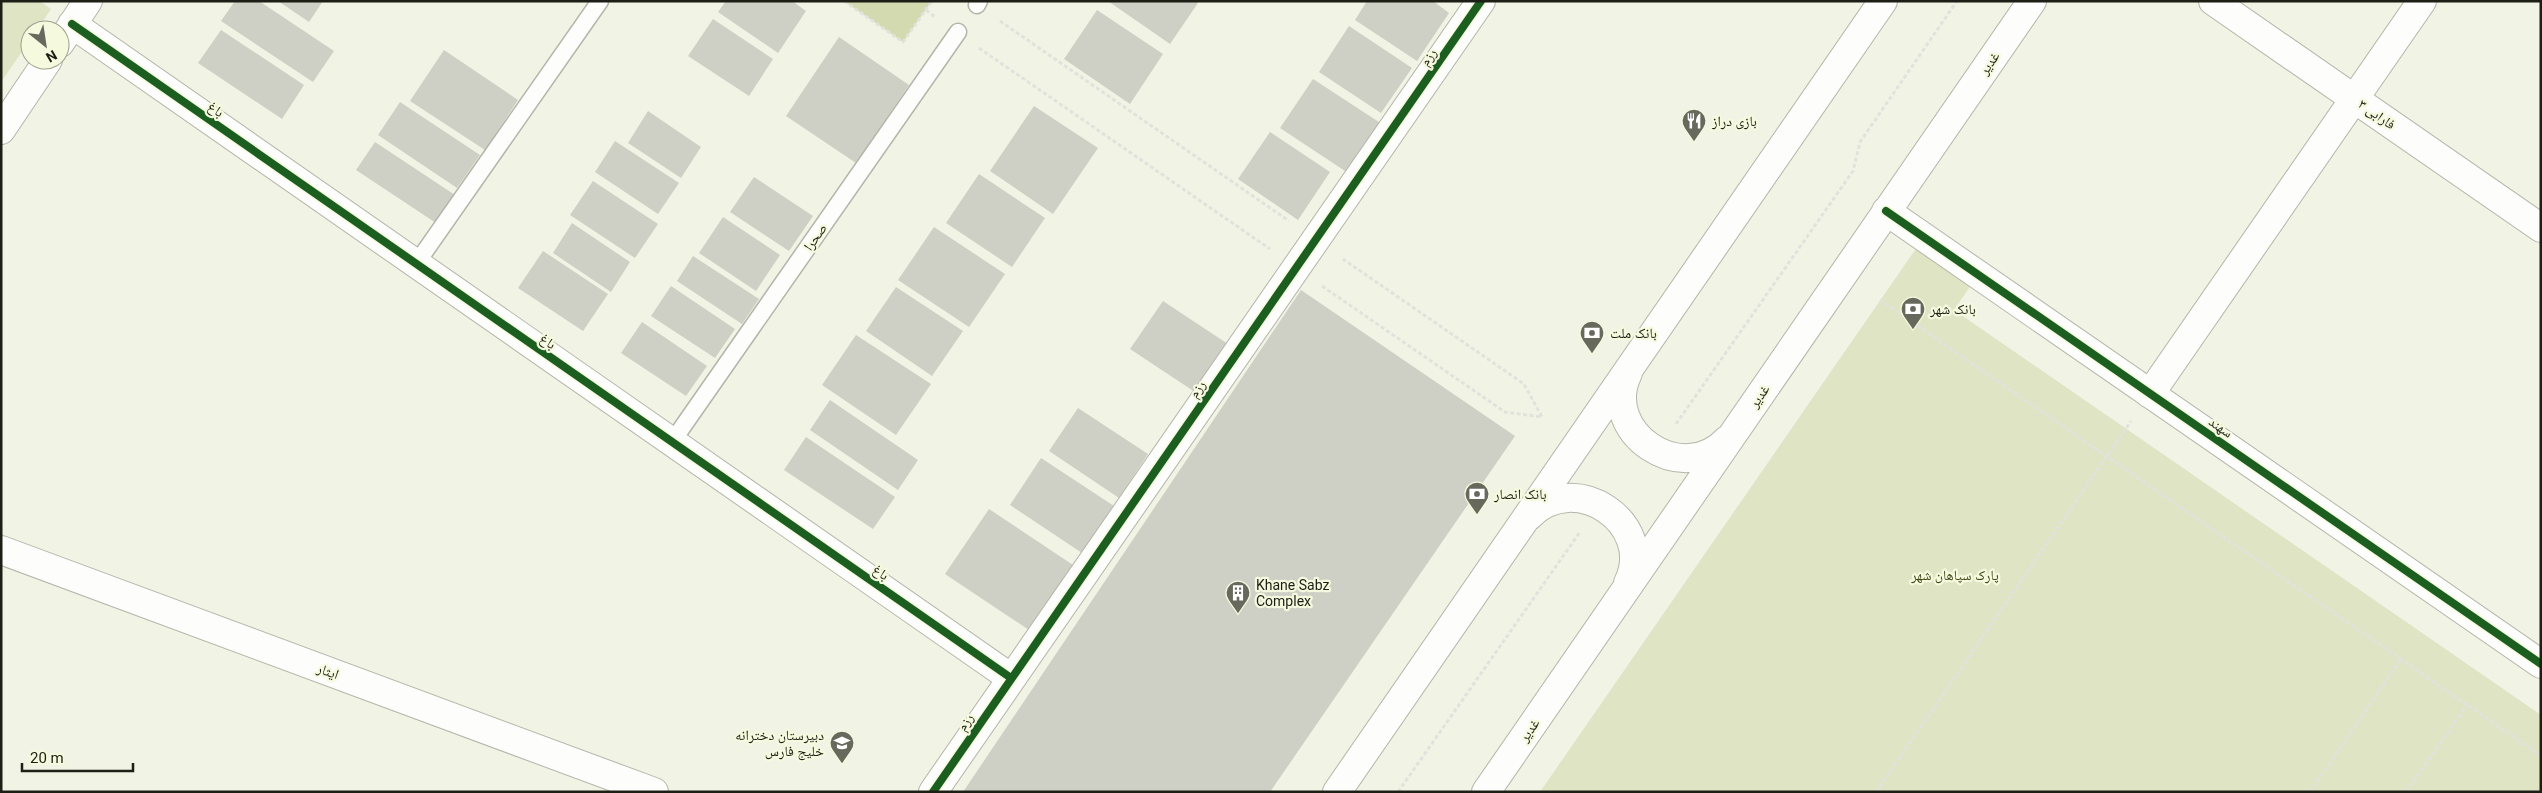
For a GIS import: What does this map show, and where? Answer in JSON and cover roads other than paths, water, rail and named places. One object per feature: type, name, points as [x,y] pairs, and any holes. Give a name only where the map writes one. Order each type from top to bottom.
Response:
[{"type":"street","points":[[70,27],[88,1]]},
{"type":"street","name":"رزم","points":[[933,792],[1010,678],[1481,1]]},
{"type":"street","points":[[1337,792],[1883,1]]},
{"type":"street","name":"غدیر","points":[[1486,792],[2032,1]]},
{"type":"street","name":"فارابی ۳","points":[[2213,1],[2541,228]]},
{"type":"street","points":[[2150,394],[2422,1]]},
{"type":"street","name":"باغ","points":[[70,36],[416,264],[1010,678]]},
{"type":"street","points":[[1,130],[41,70]]},
{"type":"street","name":"سهند","points":[[1886,212],[2541,664]]},
{"type":"street","points":[[1633,362],[1625,380],[1623,399],[1626,418],[1635,434],[1657,451],[1667,456],[1686,458],[1704,455],[1721,446],[1734,432]]},
{"type":"street","points":[[1522,524],[1535,510],[1552,501],[1571,498],[1590,500],[1600,504],[1621,521],[1630,538],[1634,557],[1631,576],[1623,593]]},
{"type":"street","name":"ایثار","points":[[1,550],[654,792]]},
{"type":"lane","points":[[416,264],[600,1]]},
{"type":"lane","name":"صحرا","points":[[672,442],[958,32]]},
{"type":"place","name":"بازی دراز","points":[[1694,142]]},
{"type":"place","name":"بانک شهر","points":[[1913,330]]},
{"type":"place","name":"بانک ملت","points":[[1592,354]]},
{"type":"place","name":"بانک انصار","points":[[1477,515]]},
{"type":"place","name":"Khane Sabz Complex","points":[[1238,614]]},
{"type":"place","name":"دبیرستان دخترانه خلیج فارس","points":[[842,764]]},
{"type":"park label","name":"پارک سپاهان شهر","points":[[1955,575]]}]
